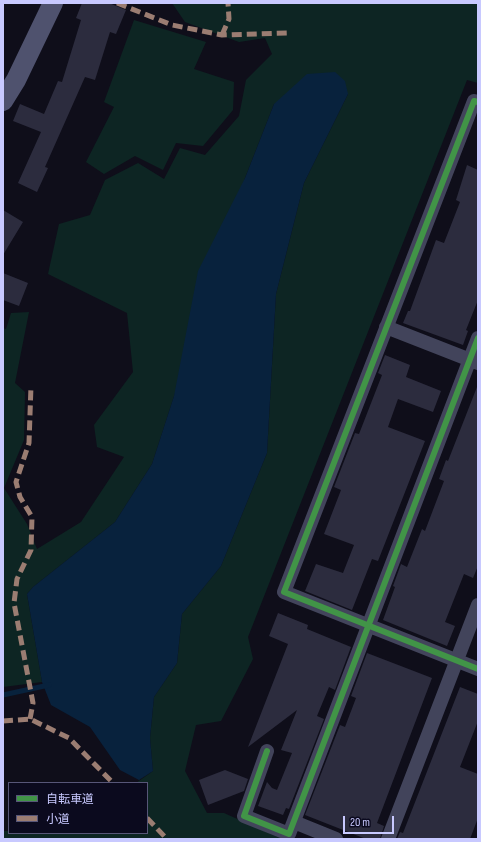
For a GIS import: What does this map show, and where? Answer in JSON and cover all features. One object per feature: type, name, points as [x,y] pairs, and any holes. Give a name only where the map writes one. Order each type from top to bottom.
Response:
[{"type":"main road","points":[[3,101],[16,80],[53,3]]},
{"type":"street","points":[[478,102],[474,101],[284,592],[478,669]]},
{"type":"street","points":[[386,327],[474,361]]},
{"type":"street","points":[[267,750],[244,816],[289,834],[368,626],[474,361],[478,338]]},
{"type":"street","points":[[388,839],[478,605]]},
{"type":"street","points":[[294,822],[336,839]]},
{"type":"green space","points":[[172,3],[478,3],[478,83],[467,80],[248,637],[253,659],[221,721],[196,725],[185,771],[207,813],[224,813],[282,839],[3,839],[3,831],[8,831],[8,834],[148,834],[148,782],[137,782],[153,771],[150,738],[154,697],[177,663],[182,614],[221,566],[267,453],[276,294],[304,183],[348,94],[274,104],[245,178],[152,464],[115,522],[33,587],[27,594],[42,682],[3,687],[3,328],[6,329],[11,313],[29,312],[15,383],[25,392],[24,440],[4,488],[27,524],[37,549],[81,522],[124,457],[97,447],[94,425],[133,372],[127,313],[48,274],[59,224],[90,215],[105,180],[138,163],[164,179],[180,148],[205,155],[239,116],[246,80],[272,54],[265,38],[239,42],[185,22]]},
{"type":"green space","points":[[134,20],[206,42],[194,69],[234,82],[233,110],[203,146],[176,143],[163,170],[135,156],[104,174],[86,162],[114,107],[104,102]]},
{"type":"water","points":[[335,72],[345,81],[348,94],[304,183],[276,294],[267,453],[221,566],[182,614],[177,663],[154,697],[150,738],[153,771],[139,780],[120,770],[90,727],[51,705],[42,682],[27,594],[33,587],[115,522],[152,464],[174,396],[198,271],[245,178],[274,104],[307,74]]},
{"type":"building","points":[[82,3],[109,3],[126,10],[116,34],[110,32],[95,80],[85,77],[45,167],[48,168],[37,192],[18,183],[41,132],[13,121],[20,104],[44,114],[58,81],[62,82],[81,20],[76,18]]},
{"type":"building","points":[[467,165],[478,170],[478,300],[466,330],[468,331],[463,345],[403,323],[408,311],[410,311],[436,240],[444,243],[460,202],[456,200]]},
{"type":"building","points":[[3,210],[23,222],[3,255]]},
{"type":"building","points":[[3,273],[28,283],[19,306],[3,300]]},
{"type":"building","points":[[385,355],[410,365],[406,377],[441,391],[433,412],[398,399],[388,427],[425,441],[378,561],[372,559],[352,610],[305,591],[316,564],[343,573],[354,545],[324,534],[341,490],[334,487],[355,433],[359,434],[382,375],[378,373]]},
{"type":"building","points":[[477,387],[478,566],[473,578],[464,574],[445,622],[455,626],[447,646],[383,620],[395,587],[393,586],[401,564],[407,567],[422,529],[425,531],[444,481],[439,479],[446,460],[448,461]]},
{"type":"building","points":[[278,613],[308,625],[307,629],[351,647],[335,690],[329,687],[317,716],[324,719],[289,809],[286,808],[283,815],[258,806],[267,782],[272,788],[277,790],[292,753],[281,750],[297,710],[248,747],[288,644],[269,636]]},
{"type":"building","points":[[367,653],[432,678],[377,823],[384,826],[380,839],[366,839],[305,815],[340,725],[345,727],[356,698],[351,696]]},
{"type":"building","points":[[460,687],[478,694],[478,721],[460,767],[478,774],[478,818],[470,839],[397,839],[400,832],[403,833]]},
{"type":"building","points":[[225,770],[248,779],[244,791],[208,805],[199,780]]},
{"type":"waterway","points":[[3,695],[49,685]]},
{"type":"marked path","points":[[117,3],[172,25],[222,35],[288,33]]},
{"type":"marked path","points":[[222,35],[229,19],[228,3]]},
{"type":"marked path","points":[[30,719],[33,703],[14,603],[17,579],[31,550],[32,517],[20,497],[16,482],[29,443],[31,386]]},
{"type":"marked path","points":[[3,721],[30,719],[69,738],[112,782]]},
{"type":"marked path","points":[[148,819],[167,839]]},
{"type":"cycle path","points":[[478,102],[474,101],[284,592],[478,669]]},
{"type":"cycle path","points":[[267,751],[244,816],[289,834],[478,338]]}]
